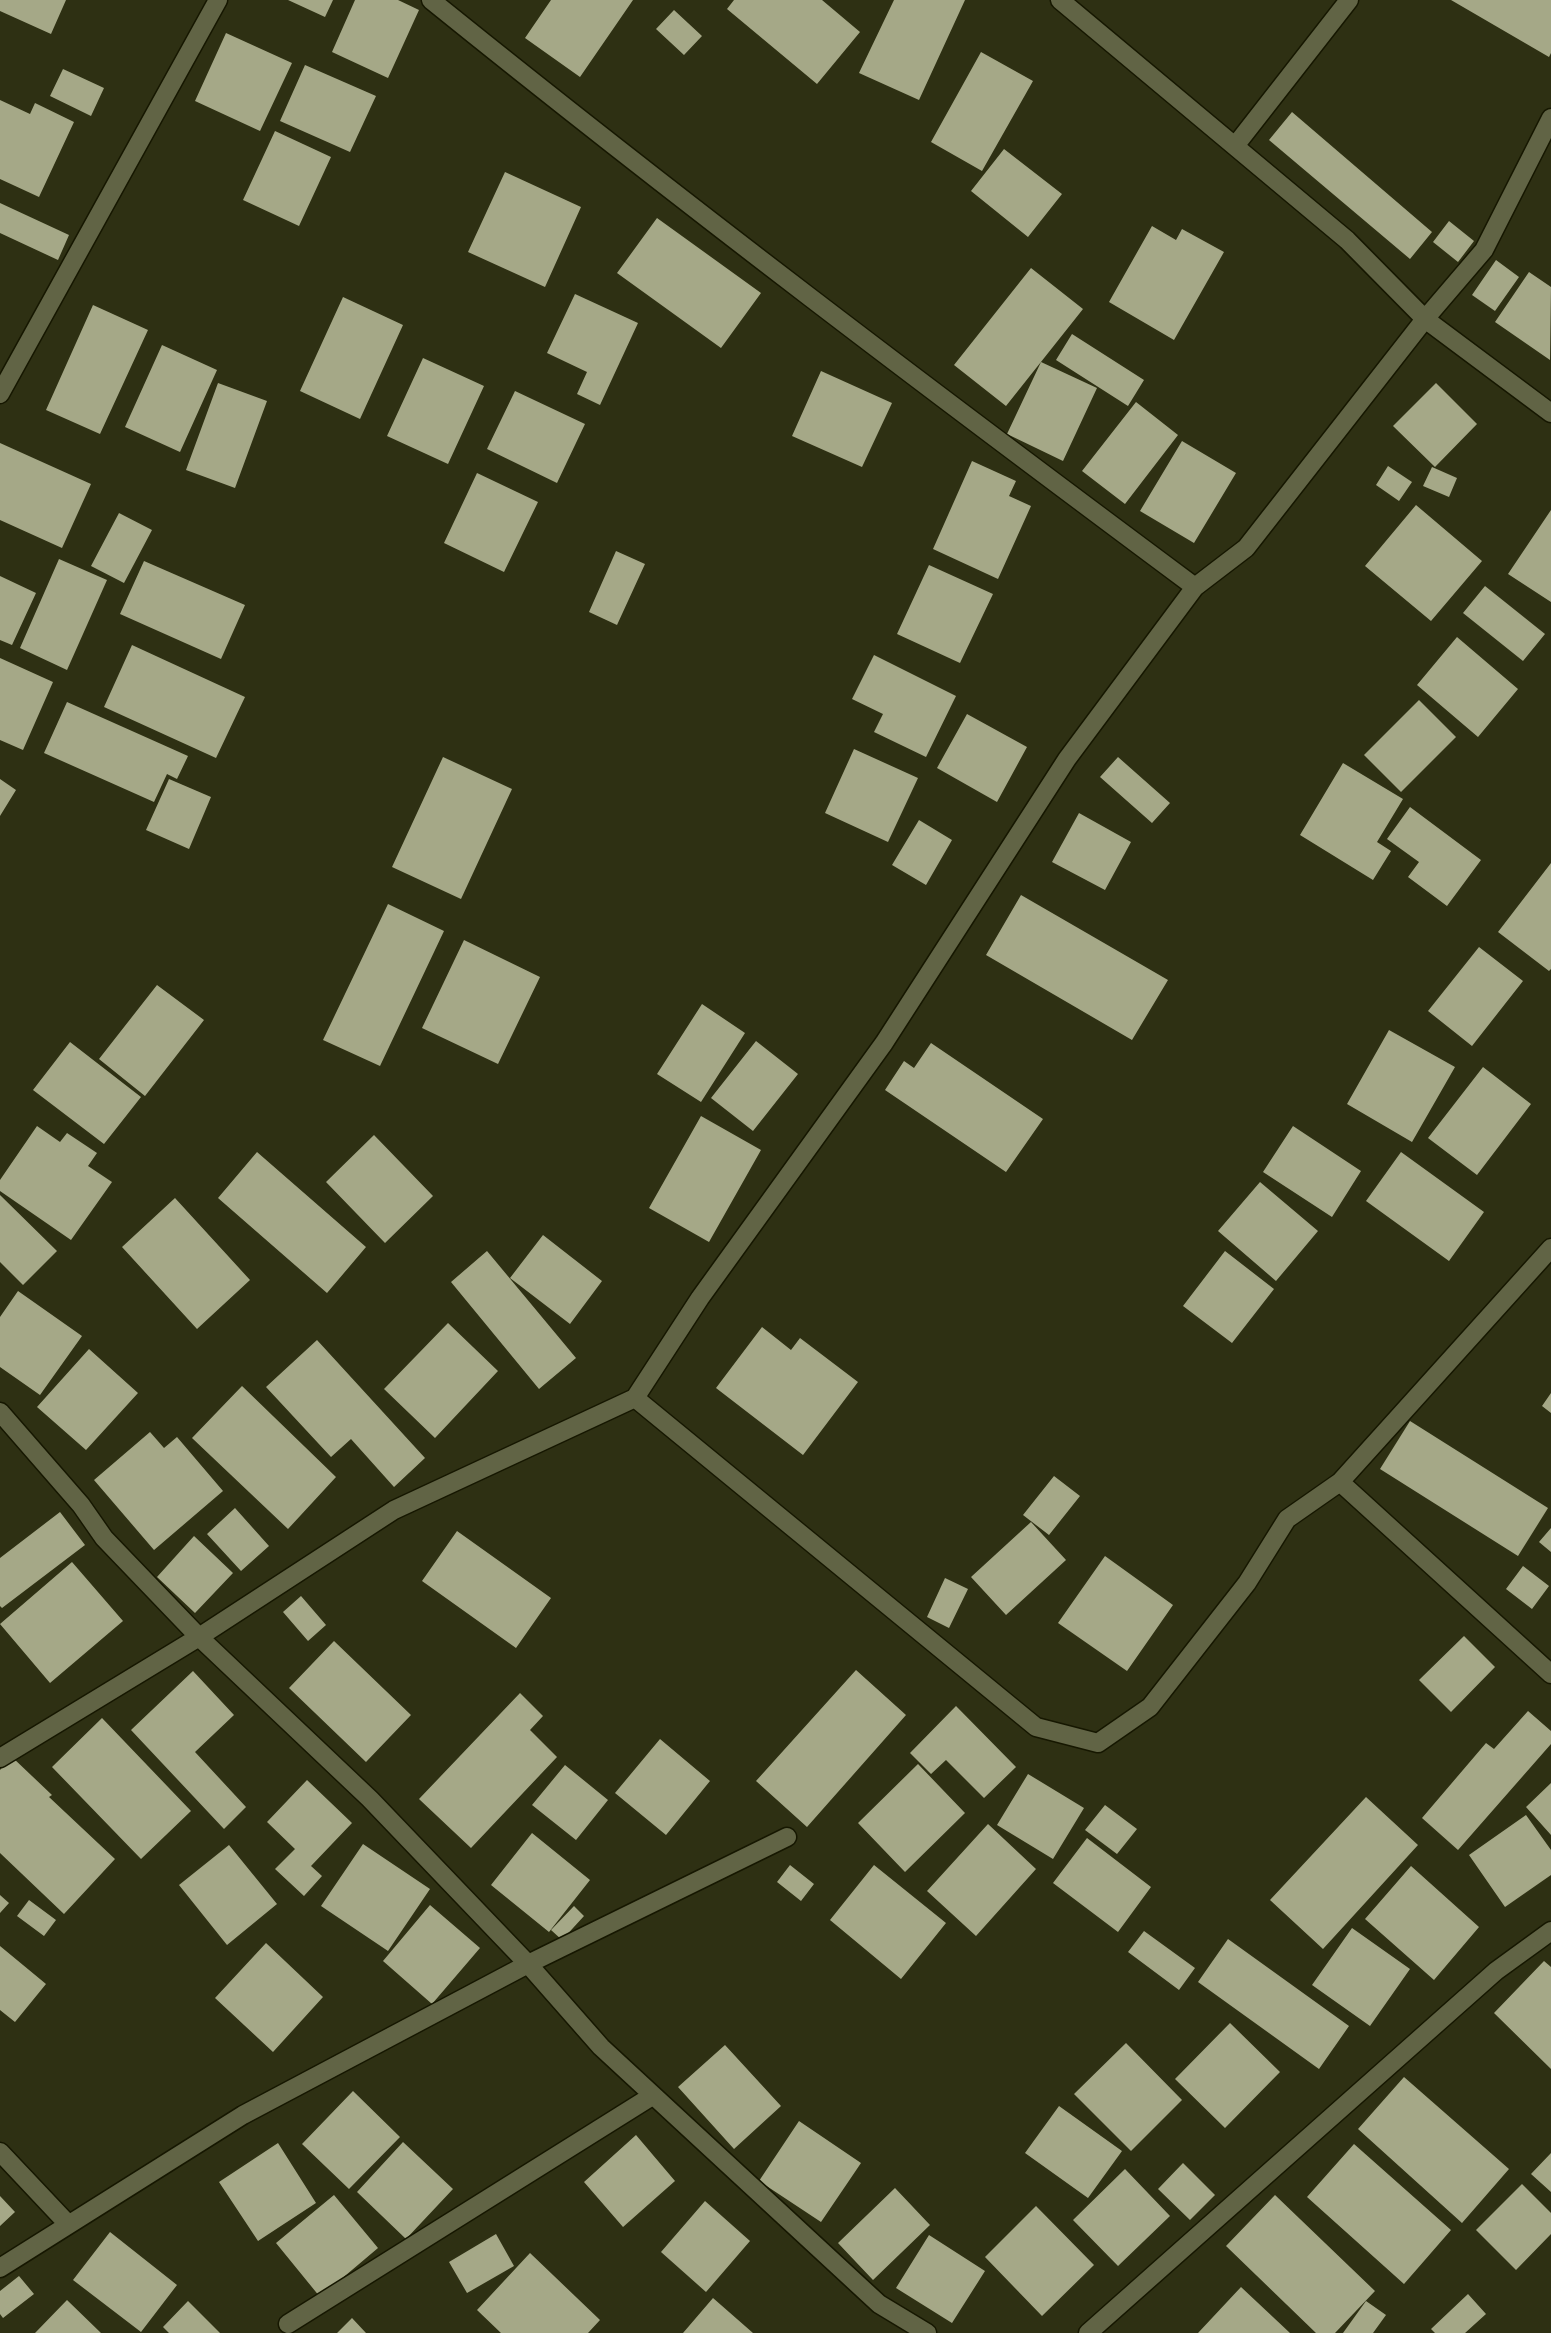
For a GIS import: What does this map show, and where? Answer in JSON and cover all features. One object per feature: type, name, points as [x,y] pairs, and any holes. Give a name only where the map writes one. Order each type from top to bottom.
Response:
[{"type":"street","points":[[0,394],[218,0]]},
{"type":"street","points":[[430,0],[599,135],[1195,587]]},
{"type":"street","points":[[1060,0],[1347,240],[1425,319],[1551,413]]},
{"type":"street","points":[[1235,146],[1349,0]]},
{"type":"street","points":[[0,1758],[199,1637],[394,1510],[635,1398],[700,1298],[884,1043],[1067,759],[1195,587],[1246,548],[1425,319],[1484,250],[1551,118]]},
{"type":"street","points":[[635,1398],[1036,1727],[1098,1743],[1150,1707],[1247,1583],[1287,1519],[1340,1482],[1551,1248]]},
{"type":"street","points":[[0,1412],[81,1505],[104,1538],[199,1637],[370,1799],[527,1964],[601,2047],[879,2304],[926,2333]]},
{"type":"street","points":[[1340,1482],[1551,1674]]},
{"type":"street","points":[[0,2267],[243,2115],[527,1964],[787,1837]]},
{"type":"street","points":[[1088,2333],[1496,1971],[1551,1931]]},
{"type":"street","points":[[288,2325],[652,2096]]},
{"type":"street","points":[[0,2152],[68,2223]]},
{"type":"building","points":[[0,0],[66,0],[51,34],[0,11]]},
{"type":"building","points":[[288,0],[333,0],[325,17]]},
{"type":"building","points":[[355,0],[398,0],[419,10],[388,78],[332,52]]},
{"type":"building","points":[[551,0],[633,0],[580,77],[525,38]]},
{"type":"building","points":[[734,0],[822,0],[860,32],[817,84],[727,9]]},
{"type":"building","points":[[894,0],[965,0],[919,100],[859,73]]},
{"type":"building","points":[[1451,0],[1551,0],[1549,57]]},
{"type":"building","points":[[674,10],[702,36],[684,55],[656,29]]},
{"type":"building","points":[[226,33],[292,63],[260,131],[195,101]]},
{"type":"building","points":[[981,52],[1033,81],[982,171],[931,142]]},
{"type":"building","points":[[305,65],[376,96],[350,152],[280,121]]},
{"type":"building","points":[[63,69],[104,88],[91,116],[50,96]]},
{"type":"building","points":[[0,100],[30,114],[35,103],[74,122],[39,197],[0,179]]},
{"type":"building","points":[[1292,112],[1432,232],[1410,259],[1269,140]]},
{"type":"building","points":[[275,131],[331,157],[299,226],[243,200]]},
{"type":"building","points":[[1004,149],[1062,194],[1028,237],[971,191]]},
{"type":"building","points":[[505,172],[581,207],[545,287],[468,252]]},
{"type":"building","points":[[0,203],[69,235],[58,260],[0,233]]},
{"type":"building","points":[[657,218],[761,293],[721,348],[617,273]]},
{"type":"building","points":[[1449,221],[1474,241],[1458,262],[1433,242]]},
{"type":"building","points":[[1152,226],[1176,240],[1182,229],[1224,252],[1174,340],[1109,302]]},
{"type":"building","points":[[1496,260],[1519,277],[1495,311],[1472,295]]},
{"type":"building","points":[[1031,268],[1083,309],[1006,406],[954,365]]},
{"type":"building","points":[[1529,272],[1551,287],[1550,360],[1495,322]]},
{"type":"building","points":[[575,294],[638,323],[600,405],[577,394],[587,372],[547,353]]},
{"type":"building","points":[[343,297],[403,325],[360,419],[300,391]]},
{"type":"building","points":[[93,305],[148,330],[100,434],[46,410]]},
{"type":"building","points":[[1072,334],[1144,380],[1128,406],[1056,360]]},
{"type":"building","points":[[162,345],[217,370],[180,452],[125,427]]},
{"type":"building","points":[[423,358],[484,386],[448,464],[387,436]]},
{"type":"building","points":[[1041,362],[1097,388],[1063,461],[1007,434]]},
{"type":"building","points":[[821,371],[892,403],[862,467],[792,436]]},
{"type":"building","points":[[218,383],[267,401],[235,488],[186,470]]},
{"type":"building","points":[[1436,383],[1477,424],[1435,467],[1393,426]]},
{"type":"building","points":[[515,391],[585,424],[557,483],[487,449]]},
{"type":"building","points":[[1136,402],[1178,435],[1125,504],[1082,471]]},
{"type":"building","points":[[1182,441],[1236,473],[1194,543],[1140,511]]},
{"type":"building","points":[[0,443],[91,484],[62,548],[0,520]]},
{"type":"building","points":[[972,461],[1016,481],[1009,496],[1031,506],[998,579],[933,549]]},
{"type":"building","points":[[1388,466],[1412,482],[1399,501],[1376,485]]},
{"type":"building","points":[[1432,467],[1457,478],[1449,497],[1423,486]]},
{"type":"building","points":[[477,473],[538,502],[504,572],[444,543]]},
{"type":"building","points":[[1416,505],[1482,561],[1431,621],[1365,566]]},
{"type":"building","points":[[1551,510],[1551,602],[1508,574]]},
{"type":"building","points":[[119,513],[152,530],[124,583],[91,566]]},
{"type":"building","points":[[616,551],[645,564],[617,625],[589,612]]},
{"type":"building","points":[[59,559],[107,580],[67,670],[20,648]]},
{"type":"building","points":[[144,561],[245,605],[221,659],[120,614]]},
{"type":"building","points":[[929,565],[993,594],[960,663],[897,634]]},
{"type":"building","points":[[0,576],[36,593],[12,645],[0,640]]},
{"type":"building","points":[[1485,586],[1545,634],[1523,661],[1463,613]]},
{"type":"building","points":[[1457,637],[1518,689],[1478,737],[1417,685]]},
{"type":"building","points":[[132,645],[245,697],[216,758],[104,707]]},
{"type":"building","points":[[874,655],[956,696],[926,757],[874,732],[883,714],[852,699]]},
{"type":"building","points":[[0,658],[53,682],[23,750],[0,740]]},
{"type":"building","points":[[1419,700],[1456,737],[1401,792],[1364,755]]},
{"type":"building","points":[[67,702],[188,756],[177,779],[167,774],[154,802],[44,753]]},
{"type":"building","points":[[967,714],[1027,747],[997,802],[937,768]]},
{"type":"building","points":[[854,749],[918,778],[888,842],[825,813]]},
{"type":"building","points":[[443,757],[512,789],[461,899],[392,867]]},
{"type":"building","points":[[1118,757],[1170,803],[1152,823],[1100,777]]},
{"type":"building","points":[[1343,763],[1403,799],[1377,842],[1391,851],[1373,880],[1300,835]]},
{"type":"building","points":[[0,779],[16,790],[0,816]]},
{"type":"building","points":[[169,779],[211,797],[189,849],[146,830]]},
{"type":"building","points":[[1410,807],[1481,860],[1447,906],[1408,877],[1419,862],[1387,839]]},
{"type":"building","points":[[1079,813],[1131,842],[1105,890],[1052,862]]},
{"type":"building","points":[[919,820],[952,840],[926,885],[892,865]]},
{"type":"building","points":[[1551,863],[1551,969],[1549,971],[1498,932]]},
{"type":"building","points":[[1021,895],[1168,980],[1132,1040],[986,955]]},
{"type":"building","points":[[388,904],[444,931],[380,1066],[323,1040]]},
{"type":"building","points":[[464,940],[540,977],[498,1064],[422,1028]]},
{"type":"building","points":[[1479,947],[1523,981],[1472,1046],[1428,1011]]},
{"type":"building","points":[[157,985],[204,1020],[145,1096],[99,1059]]},
{"type":"building","points":[[702,1004],[745,1033],[701,1102],[657,1074]]},
{"type":"building","points":[[1389,1030],[1455,1067],[1412,1142],[1347,1104]]},
{"type":"building","points":[[756,1041],[798,1074],[753,1131],[711,1098]]},
{"type":"building","points":[[70,1042],[141,1097],[104,1144],[33,1090]]},
{"type":"building","points":[[931,1043],[1043,1119],[1006,1172],[885,1090],[904,1061],[914,1068]]},
{"type":"building","points":[[1483,1067],[1531,1104],[1477,1175],[1428,1138]]},
{"type":"building","points":[[701,1116],[761,1150],[709,1242],[649,1208]]},
{"type":"building","points":[[37,1126],[60,1142],[67,1133],[97,1153],[88,1166],[112,1182],[71,1240],[0,1191],[0,1180]]},
{"type":"building","points":[[1293,1126],[1361,1171],[1332,1217],[1263,1172]]},
{"type":"building","points":[[374,1135],[433,1196],[385,1243],[326,1182]]},
{"type":"building","points":[[257,1152],[366,1247],[327,1293],[218,1198]]},
{"type":"building","points":[[1401,1152],[1484,1212],[1449,1261],[1366,1201]]},
{"type":"building","points":[[1260,1182],[1318,1231],[1276,1281],[1218,1231]]},
{"type":"building","points":[[0,1195],[57,1251],[23,1285],[0,1262]]},
{"type":"building","points":[[175,1198],[250,1280],[197,1329],[122,1247]]},
{"type":"building","points":[[543,1235],[602,1281],[570,1324],[510,1278]]},
{"type":"building","points":[[487,1251],[576,1358],[539,1389],[451,1282]]},
{"type":"building","points":[[1225,1251],[1274,1289],[1232,1343],[1183,1306]]},
{"type":"building","points":[[18,1291],[82,1336],[40,1395],[0,1367],[0,1317]]},
{"type":"building","points":[[448,1323],[498,1371],[435,1438],[384,1389]]},
{"type":"building","points":[[762,1327],[791,1350],[800,1338],[858,1382],[803,1455],[716,1388]]},
{"type":"building","points":[[317,1340],[425,1458],[394,1487],[351,1439],[331,1457],[266,1387]]},
{"type":"building","points":[[89,1349],[138,1393],[86,1450],[37,1407]]},
{"type":"building","points":[[242,1386],[336,1477],[288,1529],[192,1438]]},
{"type":"building","points":[[1551,1393],[1551,1413],[1542,1406]]},
{"type":"building","points":[[1410,1421],[1548,1508],[1518,1556],[1380,1469]]},
{"type":"building","points":[[150,1432],[164,1448],[177,1437],[223,1491],[154,1550],[94,1480]]},
{"type":"building","points":[[1054,1476],[1080,1496],[1049,1535],[1023,1515]]},
{"type":"building","points":[[235,1508],[269,1546],[241,1571],[207,1534]]},
{"type":"building","points":[[60,1512],[85,1545],[2,1608],[0,1558]]},
{"type":"building","points":[[1031,1522],[1066,1560],[1006,1615],[971,1577]]},
{"type":"building","points":[[1551,1528],[1551,1552],[1539,1542]]},
{"type":"building","points":[[457,1531],[551,1598],[516,1648],[422,1581]]},
{"type":"building","points":[[194,1536],[233,1573],[195,1613],[157,1577]]},
{"type":"building","points":[[1105,1556],[1173,1605],[1127,1671],[1058,1623]]},
{"type":"building","points":[[72,1562],[123,1621],[50,1683],[0,1624]]},
{"type":"building","points":[[1523,1566],[1549,1586],[1532,1609],[1506,1589]]},
{"type":"building","points":[[945,1578],[968,1589],[949,1628],[927,1617]]},
{"type":"building","points":[[301,1596],[326,1625],[308,1641],[283,1612]]},
{"type":"building","points":[[1464,1636],[1495,1667],[1451,1712],[1419,1680]]},
{"type":"building","points":[[334,1641],[411,1715],[366,1762],[289,1688]]},
{"type":"building","points":[[856,1670],[906,1715],[807,1827],[756,1781]]},
{"type":"building","points":[[193,1671],[234,1715],[195,1752],[246,1807],[224,1829],[131,1730]]},
{"type":"building","points":[[520,1693],[543,1716],[530,1730],[557,1757],[471,1848],[419,1799]]},
{"type":"building","points":[[956,1706],[1016,1767],[984,1798],[946,1760],[931,1774],[910,1753]]},
{"type":"building","points":[[1528,1711],[1551,1731],[1551,1744],[1458,1850],[1422,1818],[1486,1743],[1494,1749]]},
{"type":"building","points":[[102,1718],[191,1811],[141,1859],[52,1767]]},
{"type":"building","points":[[660,1739],[710,1781],[666,1835],[615,1793]]},
{"type":"building","points":[[12,1757],[52,1795],[49,1797],[115,1859],[64,1914],[0,1853],[0,1770]]},
{"type":"building","points":[[918,1764],[965,1813],[905,1872],[858,1823]]},
{"type":"building","points":[[565,1765],[608,1800],[576,1840],[532,1805]]},
{"type":"building","points":[[1028,1774],[1084,1808],[1053,1859],[997,1825]]},
{"type":"building","points":[[307,1780],[352,1823],[311,1866],[322,1876],[304,1896],[275,1869],[295,1849],[267,1822]]},
{"type":"building","points":[[1551,1783],[1551,1835],[1526,1807]]},
{"type":"building","points":[[1366,1797],[1418,1845],[1323,1949],[1270,1900]]},
{"type":"building","points":[[1105,1805],[1137,1829],[1117,1854],[1085,1830]]},
{"type":"building","points":[[1526,1815],[1551,1850],[1551,1875],[1505,1907],[1469,1855]]},
{"type":"building","points":[[988,1824],[1036,1869],[976,1936],[927,1891]]},
{"type":"building","points":[[532,1833],[590,1880],[549,1932],[491,1885]]},
{"type":"building","points":[[1087,1838],[1151,1887],[1118,1932],[1053,1883]]},
{"type":"building","points":[[363,1844],[430,1889],[388,1951],[321,1906]]},
{"type":"building","points":[[229,1845],[277,1904],[227,1945],[179,1885]]},
{"type":"building","points":[[790,1865],[814,1884],[801,1901],[777,1882]]},
{"type":"building","points":[[874,1865],[946,1923],[901,1979],[830,1920]]},
{"type":"building","points":[[1411,1866],[1479,1927],[1434,1980],[1365,1919]]},
{"type":"building","points":[[0,1895],[9,1903],[0,1913]]},
{"type":"building","points":[[29,1900],[56,1920],[44,1936],[17,1916]]},
{"type":"building","points":[[430,1905],[480,1948],[432,2004],[383,1961]]},
{"type":"building","points":[[574,1906],[584,1916],[562,1940],[551,1930]]},
{"type":"building","points":[[1352,1928],[1410,1969],[1370,2026],[1312,1985]]},
{"type":"building","points":[[1144,1931],[1195,1968],[1179,1990],[1128,1952]]},
{"type":"building","points":[[1228,1939],[1349,2026],[1319,2069],[1198,1982]]},
{"type":"building","points":[[266,1943],[323,1997],[273,2052],[215,1998]]},
{"type":"building","points":[[0,1946],[46,1984],[15,2022],[0,2010]]},
{"type":"building","points":[[1544,1961],[1551,1967],[1551,2069],[1494,2013]]},
{"type":"building","points":[[1230,2023],[1280,2072],[1225,2128],[1175,2079]]},
{"type":"building","points":[[1126,2043],[1182,2100],[1131,2151],[1074,2094]]},
{"type":"building","points":[[725,2045],[781,2106],[734,2149],[678,2087]]},
{"type":"building","points":[[1404,2077],[1509,2169],[1462,2223],[1358,2129]]},
{"type":"building","points":[[353,2091],[400,2137],[349,2189],[302,2144]]},
{"type":"building","points":[[1059,2106],[1122,2151],[1088,2198],[1025,2153]]},
{"type":"building","points":[[799,2121],[861,2163],[821,2222],[759,2181]]},
{"type":"building","points":[[636,2135],[675,2181],[623,2227],[584,2182]]},
{"type":"building","points":[[403,2142],[453,2189],[406,2239],[357,2192]]},
{"type":"building","points":[[278,2143],[316,2203],[258,2241],[219,2182]]},
{"type":"building","points":[[1354,2144],[1451,2230],[1404,2284],[1307,2197]]},
{"type":"building","points":[[1551,2153],[1551,2192],[1531,2174]]},
{"type":"building","points":[[1183,2163],[1215,2195],[1190,2220],[1158,2189]]},
{"type":"building","points":[[1125,2169],[1170,2216],[1118,2266],[1073,2220]]},
{"type":"building","points":[[1522,2184],[1551,2213],[1551,2234],[1516,2270],[1476,2230]]},
{"type":"building","points":[[895,2188],[930,2225],[873,2280],[838,2243]]},
{"type":"building","points":[[334,2195],[378,2248],[320,2297],[276,2243]]},
{"type":"building","points":[[1275,2195],[1375,2291],[1335,2333],[1316,2333],[1226,2246]]},
{"type":"building","points":[[0,2196],[15,2212],[0,2226]]},
{"type":"building","points":[[705,2201],[750,2241],[706,2292],[661,2252]]},
{"type":"building","points":[[1036,2206],[1094,2265],[1042,2316],[985,2257]]},
{"type":"building","points":[[110,2232],[177,2285],[141,2332],[73,2280]]},
{"type":"building","points":[[496,2234],[514,2266],[467,2293],[449,2262]]},
{"type":"building","points":[[929,2235],[985,2271],[952,2323],[896,2288]]},
{"type":"building","points":[[530,2253],[600,2320],[588,2333],[501,2333],[477,2310]]},
{"type":"building","points":[[19,2276],[34,2294],[3,2318],[0,2314],[0,2291]]},
{"type":"building","points":[[1241,2287],[1290,2333],[1198,2333]]},
{"type":"building","points":[[1468,2294],[1486,2314],[1465,2333],[1435,2333],[1431,2329]]},
{"type":"building","points":[[713,2298],[753,2333],[683,2333]]},
{"type":"building","points":[[67,2300],[101,2333],[35,2333]]},
{"type":"building","points":[[188,2301],[220,2333],[169,2333],[163,2327]]},
{"type":"building","points":[[1366,2301],[1386,2315],[1373,2333],[1343,2333]]},
{"type":"building","points":[[352,2318],[366,2333],[337,2333]]}]
